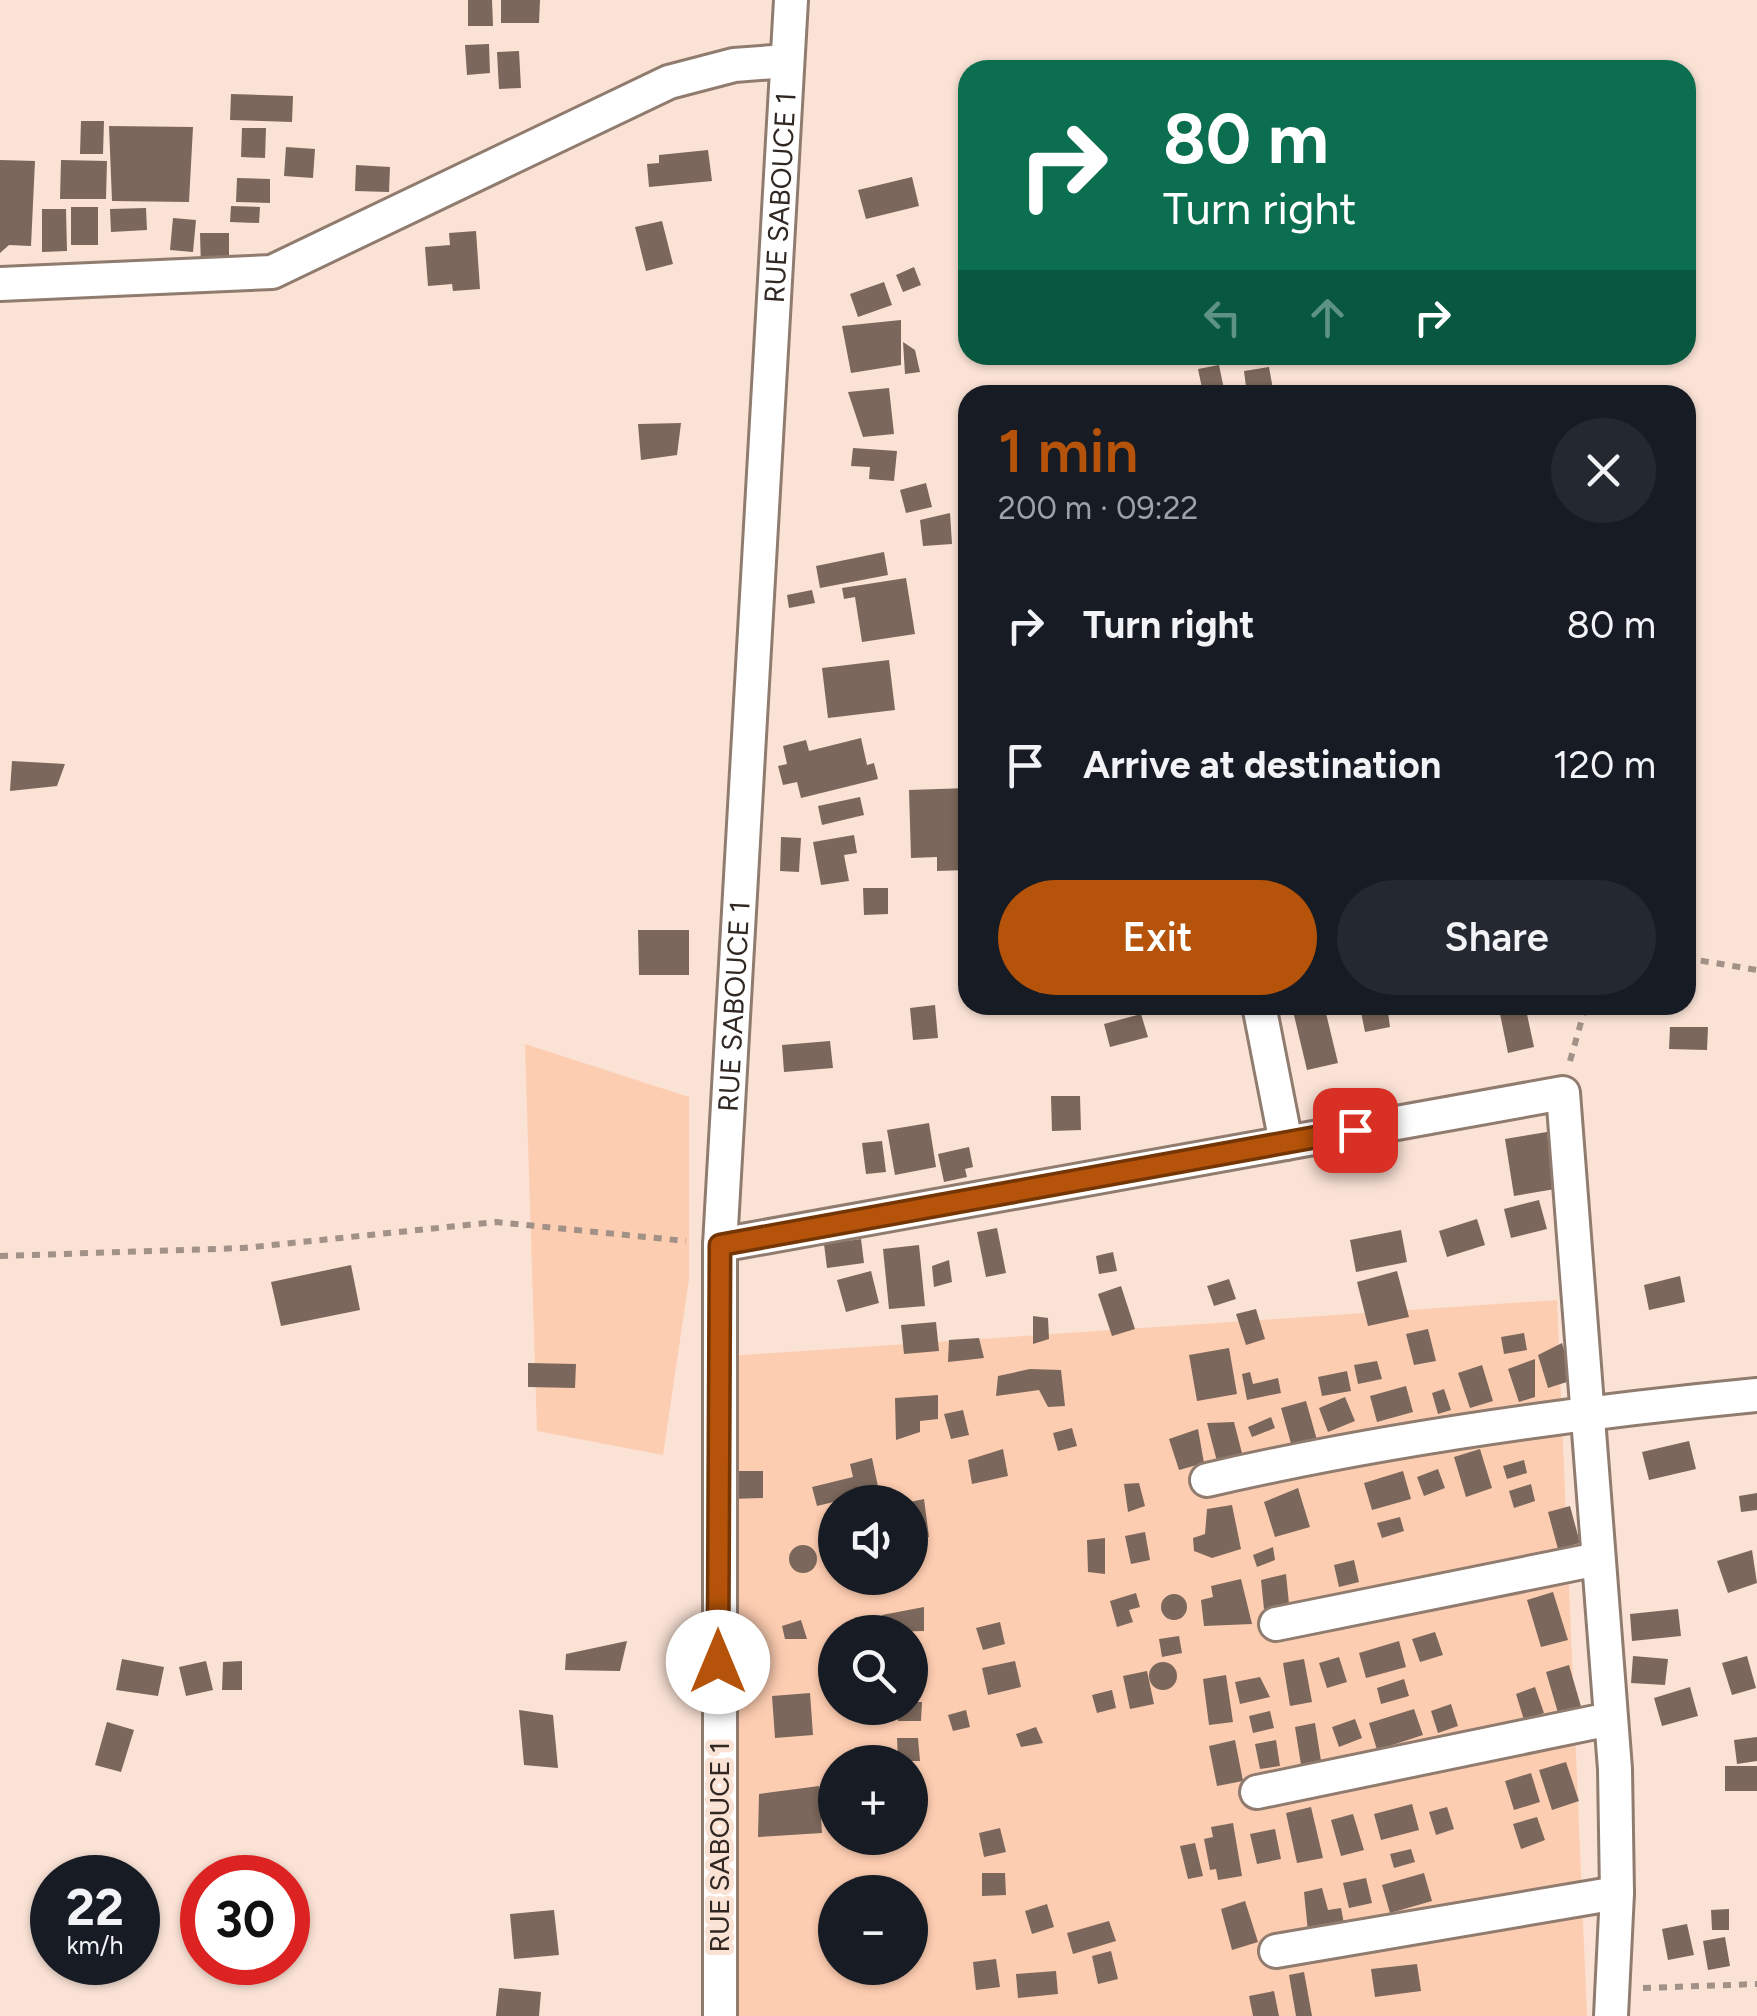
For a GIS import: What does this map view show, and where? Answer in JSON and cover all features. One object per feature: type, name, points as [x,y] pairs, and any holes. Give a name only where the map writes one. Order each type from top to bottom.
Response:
[{"type":"street","name":"RUE SABOUCE 1","points":[[720,2016],[720,1245],[791,0]]},
{"type":"street","points":[[0,284],[272,272],[668,82],[734,65],[787,61]]},
{"type":"street","points":[[1262,1015],[1286,1143]]},
{"type":"street","points":[[720,1245],[1563,1093],[1610,1718],[1617,1893],[1612,2003]]},
{"type":"street","points":[[1207,1480],[1308,1456],[1586,1412],[1757,1395]]},
{"type":"street","points":[[1276,1624],[1598,1559]]},
{"type":"street","points":[[1256,1792],[1610,1718]]},
{"type":"street","points":[[1276,1951],[1617,1893]]},
{"type":"path","points":[[1696,960],[1757,970]]},
{"type":"path","points":[[1563,1093],[1583,1015]]},
{"type":"path","points":[[0,1256],[243,1248],[496,1222],[720,1245]]},
{"type":"path","points":[[1612,2003],[1757,1984]]},
{"type":"shaded area","points":[[525,1044],[689,1097],[689,1279],[663,1455],[537,1431]]},
{"type":"shaded area","points":[[1557,1300],[1587,2016],[725,2016],[714,1357]]},
{"type":"building","points":[[468,0],[492,0],[493,26],[468,26]]},
{"type":"building","points":[[501,0],[540,0],[539,23],[501,23]]},
{"type":"building","points":[[489,44],[490,73],[467,75],[465,45]]},
{"type":"building","points":[[519,51],[521,88],[499,89],[497,52]]},
{"type":"building","points":[[231,94],[293,96],[292,122],[230,120]]},
{"type":"building","points":[[81,121],[104,121],[103,154],[80,154]]},
{"type":"building","points":[[109,126],[193,127],[189,202],[112,201]]},
{"type":"building","points":[[242,128],[266,128],[265,158],[241,157]]},
{"type":"building","points":[[286,147],[315,149],[313,178],[284,176]]},
{"type":"building","points":[[708,150],[712,181],[649,187],[647,164],[659,163],[659,155]]},
{"type":"building","points":[[0,160],[35,161],[31,246],[9,245],[0,253]]},
{"type":"building","points":[[61,160],[107,161],[106,199],[60,199]]},
{"type":"building","points":[[356,165],[390,167],[389,192],[355,191]]},
{"type":"building","points":[[912,177],[919,206],[866,219],[858,190]]},
{"type":"building","points":[[237,178],[270,179],[270,203],[236,202]]},
{"type":"building","points":[[231,206],[260,207],[259,223],[230,222]]},
{"type":"building","points":[[71,207],[98,207],[98,245],[71,245]]},
{"type":"building","points":[[146,208],[147,230],[111,232],[110,209]]},
{"type":"building","points":[[42,209],[66,209],[67,251],[42,252]]},
{"type":"building","points":[[173,218],[196,220],[193,252],[170,250]]},
{"type":"building","points":[[662,221],[673,264],[646,271],[635,227]]},
{"type":"building","points":[[476,231],[480,289],[453,291],[452,284],[428,286],[425,247],[450,245],[449,233]]},
{"type":"building","points":[[200,233],[229,233],[229,267],[201,267]]},
{"type":"building","points":[[914,267],[921,285],[903,292],[896,275]]},
{"type":"building","points":[[884,282],[892,305],[858,317],[850,294]]},
{"type":"building","points":[[901,320],[901,365],[851,373],[842,326]]},
{"type":"building","points":[[903,342],[915,350],[920,372],[905,374]]},
{"type":"building","points":[[1219,365],[1223,385],[1201,385],[1198,369]]},
{"type":"building","points":[[1269,367],[1272,385],[1246,385],[1244,371]]},
{"type":"building","points":[[889,388],[894,434],[863,437],[848,392]]},
{"type":"building","points":[[681,423],[677,455],[641,460],[638,424]]},
{"type":"building","points":[[853,448],[897,451],[894,481],[869,479],[870,467],[851,466]]},
{"type":"building","points":[[926,483],[932,507],[906,513],[900,490]]},
{"type":"building","points":[[950,513],[952,544],[923,546],[920,520]]},
{"type":"building","points":[[884,552],[888,575],[820,588],[816,566]]},
{"type":"building","points":[[906,578],[915,634],[862,642],[855,597],[844,599],[842,588]]},
{"type":"building","points":[[812,590],[815,603],[789,608],[787,595]]},
{"type":"building","points":[[889,660],[895,710],[828,718],[822,668]]},
{"type":"building","points":[[861,738],[867,765],[874,763],[878,779],[801,798],[797,782],[783,785],[778,766],[787,764],[783,746],[806,740],[809,751]]},
{"type":"building","points":[[12,761],[65,764],[57,786],[10,791]]},
{"type":"building","points":[[958,788],[958,870],[937,871],[937,857],[911,858],[909,790]]},
{"type":"building","points":[[860,797],[864,815],[822,825],[818,806]]},
{"type":"building","points":[[854,835],[857,853],[844,855],[849,881],[821,885],[813,842]]},
{"type":"building","points":[[781,837],[801,838],[799,872],[780,871]]},
{"type":"building","points":[[863,888],[888,888],[888,914],[864,915]]},
{"type":"building","points":[[638,930],[689,930],[689,975],[639,975]]},
{"type":"building","points":[[935,1005],[938,1038],[913,1040],[910,1008]]},
{"type":"building","points":[[1141,1015],[1148,1037],[1110,1047],[1104,1024]]},
{"type":"building","points":[[1294,1015],[1326,1015],[1338,1063],[1307,1070]]},
{"type":"building","points":[[1362,1015],[1388,1015],[1390,1027],[1365,1032]]},
{"type":"building","points":[[1500,1015],[1527,1015],[1534,1047],[1508,1053]]},
{"type":"building","points":[[1670,1027],[1708,1027],[1707,1050],[1669,1049]]},
{"type":"building","points":[[830,1041],[833,1068],[784,1072],[782,1045]]},
{"type":"building","points":[[1051,1096],[1080,1096],[1081,1130],[1052,1131]]},
{"type":"building","points":[[929,1123],[936,1167],[895,1175],[887,1130]]},
{"type":"building","points":[[1547,1132],[1555,1189],[1514,1196],[1505,1139]]},
{"type":"building","points":[[882,1141],[886,1172],[866,1174],[862,1143]]},
{"type":"building","points":[[969,1147],[973,1167],[965,1169],[967,1177],[944,1182],[938,1154]]},
{"type":"building","points":[[1539,1200],[1547,1229],[1511,1238],[1504,1209]]},
{"type":"building","points":[[1477,1219],[1485,1245],[1447,1257],[1439,1231]]},
{"type":"building","points":[[997,1228],[1006,1273],[986,1277],[977,1232]]},
{"type":"building","points":[[1401,1230],[1407,1262],[1356,1272],[1350,1240]]},
{"type":"building","points":[[861,1239],[864,1263],[827,1268],[824,1244]]},
{"type":"building","points":[[919,1245],[925,1306],[889,1309],[883,1249]]},
{"type":"building","points":[[1113,1252],[1117,1271],[1099,1274],[1096,1256]]},
{"type":"building","points":[[949,1260],[952,1282],[934,1287],[932,1266]]},
{"type":"building","points":[[351,1265],[360,1310],[281,1326],[271,1282]]},
{"type":"building","points":[[871,1271],[879,1303],[846,1312],[837,1280]]},
{"type":"building","points":[[1397,1271],[1409,1317],[1368,1326],[1357,1282]]},
{"type":"building","points":[[1680,1276],[1685,1302],[1649,1310],[1644,1285]]},
{"type":"building","points":[[1229,1279],[1236,1299],[1214,1306],[1207,1286]]},
{"type":"building","points":[[1121,1286],[1135,1329],[1112,1336],[1098,1294]]},
{"type":"building","points":[[1256,1309],[1265,1339],[1246,1345],[1236,1314]]},
{"type":"building","points":[[1033,1316],[1048,1318],[1049,1339],[1033,1344]]},
{"type":"building","points":[[936,1322],[939,1351],[904,1354],[901,1325]]},
{"type":"building","points":[[1428,1329],[1436,1361],[1414,1365],[1406,1334]]},
{"type":"building","points":[[1524,1333],[1527,1350],[1504,1354],[1501,1337]]},
{"type":"building","points":[[979,1338],[984,1358],[948,1362],[949,1340]]},
{"type":"building","points":[[1562,1343],[1573,1380],[1548,1388],[1538,1355]]},
{"type":"building","points":[[1229,1348],[1237,1394],[1197,1401],[1189,1355]]},
{"type":"building","points":[[1535,1359],[1535,1397],[1519,1402],[1508,1369]]},
{"type":"building","points":[[1377,1361],[1382,1379],[1358,1384],[1354,1365]]},
{"type":"building","points":[[528,1363],[576,1364],[575,1388],[528,1387]]},
{"type":"building","points":[[1482,1365],[1493,1401],[1470,1408],[1458,1373]]},
{"type":"building","points":[[1030,1369],[1061,1370],[1065,1406],[1048,1407],[1039,1390],[996,1396],[998,1376]]},
{"type":"building","points":[[1347,1371],[1351,1391],[1322,1396],[1318,1377]]},
{"type":"building","points":[[1250,1372],[1253,1384],[1278,1378],[1281,1393],[1247,1400],[1242,1374]]},
{"type":"building","points":[[1406,1386],[1413,1412],[1377,1422],[1370,1396]]},
{"type":"building","points":[[1444,1389],[1451,1410],[1438,1414],[1432,1393]]},
{"type":"building","points":[[938,1395],[938,1419],[920,1421],[920,1432],[896,1440],[895,1398]]},
{"type":"building","points":[[1345,1397],[1355,1421],[1328,1432],[1319,1408]]},
{"type":"building","points":[[1306,1401],[1317,1440],[1292,1447],[1281,1408]]},
{"type":"building","points":[[963,1410],[969,1435],[951,1439],[944,1414]]},
{"type":"building","points":[[1271,1417],[1275,1428],[1252,1437],[1248,1427]]},
{"type":"building","points":[[1234,1422],[1244,1461],[1220,1473],[1207,1423]]},
{"type":"building","points":[[1072,1428],[1077,1446],[1058,1451],[1053,1433]]},
{"type":"building","points":[[1198,1429],[1204,1463],[1179,1470],[1169,1439]]},
{"type":"building","points":[[1689,1441],[1696,1469],[1649,1480],[1642,1452]]},
{"type":"building","points":[[1003,1449],[1008,1476],[972,1484],[968,1460]]},
{"type":"building","points":[[1480,1449],[1492,1488],[1466,1497],[1454,1457]]},
{"type":"building","points":[[872,1458],[878,1485],[820,1485],[853,1477],[850,1464]]},
{"type":"building","points":[[1524,1460],[1527,1473],[1507,1479],[1503,1466]]},
{"type":"building","points":[[1438,1469],[1445,1488],[1424,1496],[1417,1477]]},
{"type":"building","points":[[728,1471],[763,1471],[763,1498],[729,1499]]},
{"type":"building","points":[[1403,1471],[1411,1499],[1372,1510],[1364,1483]]},
{"type":"building","points":[[1139,1483],[1145,1506],[1128,1512],[1124,1484]]},
{"type":"building","points":[[1531,1484],[1535,1501],[1514,1508],[1509,1491]]},
{"type":"building","points":[[818,1486],[818,1506],[817,1506],[812,1487]]},
{"type":"building","points":[[1298,1488],[1310,1527],[1275,1537],[1264,1502]]},
{"type":"building","points":[[1757,1493],[1757,1510],[1741,1512],[1739,1496]]},
{"type":"building","points":[[1232,1505],[1241,1549],[1212,1558],[1194,1551],[1193,1538],[1205,1534],[1207,1509]]},
{"type":"building","points":[[1570,1506],[1580,1543],[1558,1549],[1548,1512]]},
{"type":"building","points":[[1400,1517],[1404,1531],[1382,1538],[1377,1523]]},
{"type":"building","points":[[1145,1532],[1150,1560],[1131,1564],[1125,1536]]},
{"type":"building","points":[[1105,1538],[1105,1574],[1088,1572],[1087,1540]]},
{"type":"building","points":[[803,1545],[813,1549],[817,1559],[813,1569],[803,1573],[793,1569],[789,1559],[793,1549]]},
{"type":"building","points":[[1273,1547],[1275,1560],[1257,1567],[1253,1555]]},
{"type":"building","points":[[1752,1550],[1757,1583],[1728,1593],[1717,1561]]},
{"type":"building","points":[[1354,1560],[1359,1582],[1339,1587],[1334,1565]]},
{"type":"building","points":[[1286,1574],[1289,1604],[1264,1609],[1261,1580]]},
{"type":"building","points":[[1241,1579],[1252,1624],[1204,1626],[1201,1600],[1213,1597],[1211,1586]]},
{"type":"building","points":[[1553,1592],[1568,1640],[1541,1647],[1527,1600]]},
{"type":"building","points":[[1136,1593],[1140,1607],[1129,1610],[1133,1622],[1117,1627],[1110,1601]]},
{"type":"building","points":[[1174,1594],[1184,1597],[1184,1617],[1174,1620],[1164,1617],[1161,1607],[1164,1597]]},
{"type":"building","points":[[924,1607],[924,1615],[882,1615]]},
{"type":"building","points":[[1678,1609],[1681,1636],[1632,1641],[1630,1614]]},
{"type":"building","points":[[801,1620],[807,1639],[785,1639],[782,1626]]},
{"type":"building","points":[[1000,1622],[1005,1644],[983,1650],[976,1628]]},
{"type":"building","points":[[1435,1632],[1443,1655],[1420,1662],[1412,1639]]},
{"type":"building","points":[[1179,1636],[1182,1653],[1162,1657],[1159,1639]]},
{"type":"building","points":[[627,1641],[620,1671],[565,1670],[566,1654]]},
{"type":"building","points":[[1399,1641],[1406,1667],[1366,1678],[1359,1653]]},
{"type":"building","points":[[1633,1656],[1668,1659],[1665,1685],[1631,1683]]},
{"type":"building","points":[[1747,1656],[1756,1688],[1732,1695],[1722,1663]]},
{"type":"building","points":[[1339,1657],[1347,1682],[1327,1688],[1319,1663]]},
{"type":"building","points":[[122,1659],[164,1667],[158,1696],[116,1690]]},
{"type":"building","points":[[1304,1659],[1312,1702],[1290,1706],[1283,1663]]},
{"type":"building","points":[[206,1661],[213,1690],[186,1696],[179,1667]]},
{"type":"building","points":[[242,1661],[242,1690],[222,1690],[223,1662]]},
{"type":"building","points":[[1015,1661],[1021,1687],[988,1695],[982,1668]]},
{"type":"building","points":[[1163,1662],[1173,1666],[1177,1676],[1173,1686],[1163,1690],[1153,1686],[1149,1676],[1153,1666]]},
{"type":"building","points":[[1569,1665],[1582,1710],[1559,1716],[1546,1672]]},
{"type":"building","points":[[1147,1671],[1154,1704],[1130,1709],[1123,1676]]},
{"type":"building","points":[[1226,1675],[1233,1722],[1209,1725],[1203,1679]]},
{"type":"building","points":[[1260,1677],[1270,1697],[1240,1704],[1235,1682]]},
{"type":"building","points":[[1404,1679],[1409,1696],[1381,1704],[1377,1688]]},
{"type":"building","points":[[1535,1687],[1544,1713],[1524,1720],[1516,1694]]},
{"type":"building","points":[[1690,1687],[1698,1716],[1662,1726],[1654,1698]]},
{"type":"building","points":[[1112,1690],[1116,1708],[1097,1713],[1092,1695]]},
{"type":"building","points":[[810,1693],[813,1735],[775,1738],[772,1696]]},
{"type":"building","points":[[1451,1704],[1458,1726],[1438,1733],[1431,1711]]},
{"type":"building","points":[[1414,1709],[1423,1735],[1377,1750],[1369,1723]]},
{"type":"building","points":[[519,1710],[553,1715],[558,1768],[524,1765]]},
{"type":"building","points":[[966,1710],[970,1727],[953,1731],[948,1715]]},
{"type":"building","points":[[1270,1711],[1274,1728],[1253,1733],[1249,1716]]},
{"type":"building","points":[[1355,1719],[1362,1738],[1339,1747],[1332,1727]]},
{"type":"building","points":[[107,1722],[134,1730],[121,1772],[95,1765]]},
{"type":"building","points":[[1315,1723],[1322,1767],[1302,1771],[1295,1727]]},
{"type":"building","points":[[1036,1727],[1043,1743],[1021,1747],[1016,1734]]},
{"type":"building","points":[[1757,1737],[1757,1761],[1737,1764],[1734,1740]]},
{"type":"building","points":[[897,1738],[918,1738],[919,1745],[897,1745]]},
{"type":"building","points":[[1235,1740],[1243,1781],[1217,1786],[1209,1746]]},
{"type":"building","points":[[1276,1740],[1280,1766],[1260,1769],[1255,1744]]},
{"type":"building","points":[[1566,1762],[1579,1801],[1552,1810],[1539,1770]]},
{"type":"building","points":[[1725,1766],[1757,1766],[1757,1791],[1725,1791]]},
{"type":"building","points":[[1531,1773],[1540,1802],[1514,1810],[1505,1781]]},
{"type":"building","points":[[818,1786],[818,1833],[758,1837],[759,1794]]},
{"type":"building","points":[[1412,1804],[1419,1830],[1381,1840],[1374,1814]]},
{"type":"building","points":[[1311,1807],[1323,1858],[1297,1863],[1286,1813]]},
{"type":"building","points":[[1447,1807],[1454,1829],[1436,1835],[1429,1812]]},
{"type":"building","points":[[1353,1814],[1364,1850],[1341,1856],[1331,1820]]},
{"type":"building","points":[[1537,1817],[1545,1840],[1521,1849],[1513,1824]]},
{"type":"building","points":[[1233,1823],[1242,1876],[1218,1880],[1216,1869],[1210,1870],[1204,1839],[1213,1837],[1211,1827]]},
{"type":"building","points":[[1000,1828],[1006,1852],[984,1857],[979,1833]]},
{"type":"building","points":[[1275,1829],[1281,1859],[1257,1864],[1250,1834]]},
{"type":"building","points":[[1195,1843],[1203,1876],[1188,1879],[1180,1846]]},
{"type":"building","points":[[1411,1849],[1415,1862],[1394,1868],[1390,1854]]},
{"type":"building","points":[[982,1873],[1005,1873],[1006,1895],[982,1896]]},
{"type":"building","points":[[1424,1873],[1432,1901],[1390,1913],[1382,1885]]},
{"type":"building","points":[[1366,1878],[1372,1903],[1349,1908],[1343,1883]]},
{"type":"building","points":[[1322,1888],[1328,1910],[1341,1908],[1344,1924],[1308,1932],[1304,1892]]},
{"type":"building","points":[[1245,1901],[1258,1942],[1232,1950],[1221,1909]]},
{"type":"building","points":[[1047,1904],[1054,1927],[1032,1934],[1025,1911]]},
{"type":"building","points":[[1729,1909],[1729,1930],[1712,1930],[1711,1910]]},
{"type":"building","points":[[554,1910],[559,1955],[514,1959],[510,1914]]},
{"type":"building","points":[[1109,1921],[1116,1941],[1073,1954],[1067,1933]]},
{"type":"building","points":[[1687,1924],[1694,1955],[1668,1960],[1662,1929]]},
{"type":"building","points":[[1725,1937],[1730,1966],[1708,1970],[1703,1941]]},
{"type":"building","points":[[1111,1951],[1118,1979],[1098,1984],[1092,1956]]},
{"type":"building","points":[[996,1959],[1000,1987],[976,1990],[973,1962]]},
{"type":"building","points":[[1417,1964],[1421,1991],[1375,1997],[1371,1969]]},
{"type":"building","points":[[1056,1971],[1058,1994],[1018,1998],[1016,1974]]},
{"type":"building","points":[[1304,1972],[1312,2016],[1296,2016],[1289,1975]]},
{"type":"building","points":[[499,1988],[541,1992],[539,2016],[496,2016]]},
{"type":"building","points":[[1274,1991],[1279,2016],[1253,2016],[1249,1996]]},
{"type":"route","points":[[718,1662],[720,1245],[1355,1130]]}]
